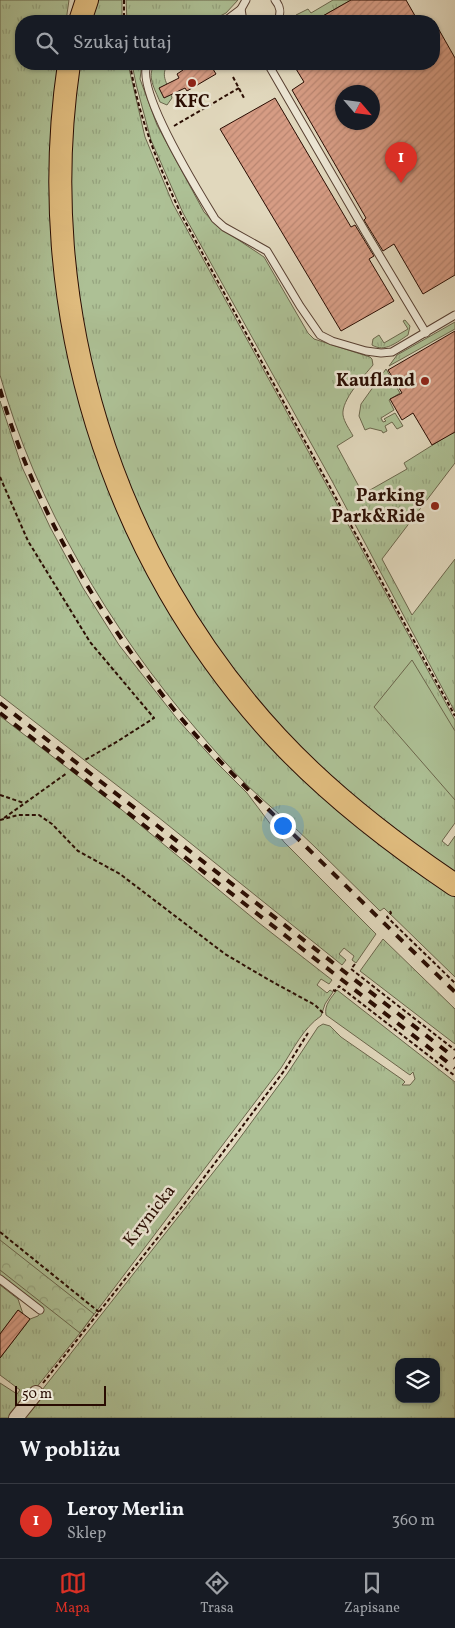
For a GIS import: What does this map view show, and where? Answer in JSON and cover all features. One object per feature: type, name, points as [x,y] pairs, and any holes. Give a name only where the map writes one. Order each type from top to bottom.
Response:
[{"type":"main road","points":[[74,15],[75,0]]},
{"type":"main road","points":[[82,15],[87,0]]},
{"type":"main road","points":[[68,70],[63,117],[60,186],[62,238],[70,312],[82,371],[96,425],[120,491],[136,528],[162,579],[191,628],[224,676],[266,726],[312,774],[365,821],[396,845],[455,885]]},
{"type":"street","points":[[16,1418],[36,1393]]},
{"type":"lane","points":[[233,15],[241,9],[246,0]]},
{"type":"lane","points":[[275,0],[280,8],[280,15]]},
{"type":"lane","points":[[241,9],[242,15]]},
{"type":"lane","points":[[146,70],[147,83],[164,131],[214,219],[224,227],[268,251],[300,306],[320,335],[332,341],[366,351],[392,352],[455,315]]},
{"type":"lane","points":[[271,70],[426,333]]},
{"type":"lane","points":[[0,1279],[40,1310]]},
{"type":"path","points":[[124,0],[124,15]]},
{"type":"path","points":[[131,70],[147,135],[181,214],[455,716]]},
{"type":"path","points":[[233,76],[245,100]]},
{"type":"path","points":[[164,131],[239,88]]},
{"type":"path","points":[[0,477],[28,541],[90,642],[154,718],[85,760]]},
{"type":"path","points":[[1,820],[68,773]]},
{"type":"path","points":[[0,795],[24,803]]},
{"type":"path","points":[[1,820],[18,814],[39,815],[52,824],[78,851],[120,874],[225,954],[311,1002],[324,1014]]},
{"type":"path","points":[[390,911],[391,913],[387,917],[455,983]]},
{"type":"path","points":[[355,964],[351,970],[455,1050]]},
{"type":"path","points":[[333,990],[335,992],[339,986],[455,1076]]},
{"type":"path","name":"Krynicka","points":[[36,1393],[178,1212],[284,1071],[308,1033]]},
{"type":"path","points":[[0,1232],[99,1312]]},
{"type":"green space","points":[[0,0],[69,0],[67,15],[15,15],[15,70],[61,70],[71,360],[218,678],[455,894],[455,977],[384,908],[380,911],[307,839],[248,786],[165,692],[106,608],[79,563],[55,517],[33,470],[15,423],[0,375]]},
{"type":"green space","points":[[93,0],[122,0],[122,15],[88,15]]},
{"type":"green space","points":[[126,0],[238,0],[222,15],[127,15]]},
{"type":"green space","points":[[333,0],[351,0],[325,15],[296,15],[308,9],[311,13]]},
{"type":"green space","points":[[77,70],[129,70],[145,137],[173,204],[455,720],[455,823],[442,841],[448,846],[455,836],[455,877],[397,837],[283,733],[195,618],[130,493],[86,357],[68,197]]},
{"type":"green space","points":[[133,70],[141,70],[140,79],[157,125],[204,212],[216,225],[264,257],[308,333],[314,339],[372,359],[373,365],[349,395],[343,409],[343,415],[353,436],[337,446],[363,494],[407,469],[404,463],[455,431],[455,463],[382,559],[412,615],[455,559],[455,712],[332,481],[183,213],[151,140]]},
{"type":"green space","points":[[152,70],[165,70],[165,77],[172,98],[167,105],[160,102],[152,83]]},
{"type":"green space","points":[[405,320],[410,326],[408,335],[386,347],[382,348],[372,345],[373,339],[379,335],[384,343],[408,329],[403,321]]},
{"type":"green space","points":[[455,322],[455,329],[389,366],[397,355]]},
{"type":"green space","points":[[386,369],[400,393],[389,400],[394,410],[381,418],[383,422],[386,421],[384,419],[395,413],[403,426],[397,429],[392,422],[385,426],[387,431],[383,433],[382,431],[370,428],[365,430],[359,416],[361,404]]},
{"type":"green space","points":[[0,401],[22,467],[50,527],[83,588],[119,645],[178,720],[247,793],[284,842],[376,934],[356,963],[352,960],[354,956],[344,948],[339,954],[346,960],[342,965],[158,817],[0,695]]},
{"type":"green space","points":[[412,660],[455,731],[455,800],[374,707]]},
{"type":"green space","points":[[0,716],[122,810],[259,923],[332,980],[329,984],[321,979],[317,985],[327,993],[330,990],[333,992],[325,1004],[321,1016],[304,1033],[281,1068],[80,1333],[12,1418],[0,1418],[0,1383],[17,1394],[20,1390],[0,1375],[0,1358],[30,1319],[38,1316],[43,1309],[0,1276]]},
{"type":"green space","points":[[383,939],[455,1009],[455,1044],[360,971]]},
{"type":"green space","points":[[337,990],[455,1082],[455,1418],[20,1418],[234,1146],[287,1074],[318,1027],[323,1024],[330,1026],[341,1037],[403,1080],[405,1082],[402,1085],[410,1085],[415,1079],[413,1072],[410,1075],[326,1015],[330,999]]},
{"type":"green space","points":[[0,1240],[94,1314],[80,1333],[0,1270]]},
{"type":"green space","points":[[0,1285],[18,1299],[23,1314],[18,1310],[0,1334]]},
{"type":"building","points":[[351,0],[406,0],[415,15],[325,15]]},
{"type":"building","points":[[440,32],[455,58],[455,275],[423,294],[394,244],[383,251],[292,90],[304,82],[297,70],[440,70]]},
{"type":"building","name":"KFC","points":[[183,70],[214,70],[216,74],[187,91],[185,88],[164,98],[159,88],[179,78],[177,74]]},
{"type":"building","points":[[275,98],[351,227],[355,225],[374,256],[369,259],[394,301],[341,331],[220,129]]},
{"type":"building","name":"Kaufland","points":[[455,331],[455,432],[432,445],[413,413],[402,420],[390,399],[402,393],[388,370]]},
{"type":"building","points":[[18,1310],[30,1319],[0,1358],[0,1334]]},
{"type":"railway","points":[[0,389],[29,473],[48,514],[91,592],[141,667],[182,719],[226,767],[455,992]]},
{"type":"railway","points":[[0,703],[455,1058]]},
{"type":"railway","points":[[0,713],[455,1068]]},
{"type":"place","name":"KFC","points":[[192,83]]},
{"type":"place","name":"Leroy Merlin","points":[[401,183]]},
{"type":"place","name":"Kaufland","points":[[425,381]]},
{"type":"place","name":"Parking Park&Ride","points":[[435,506]]}]
